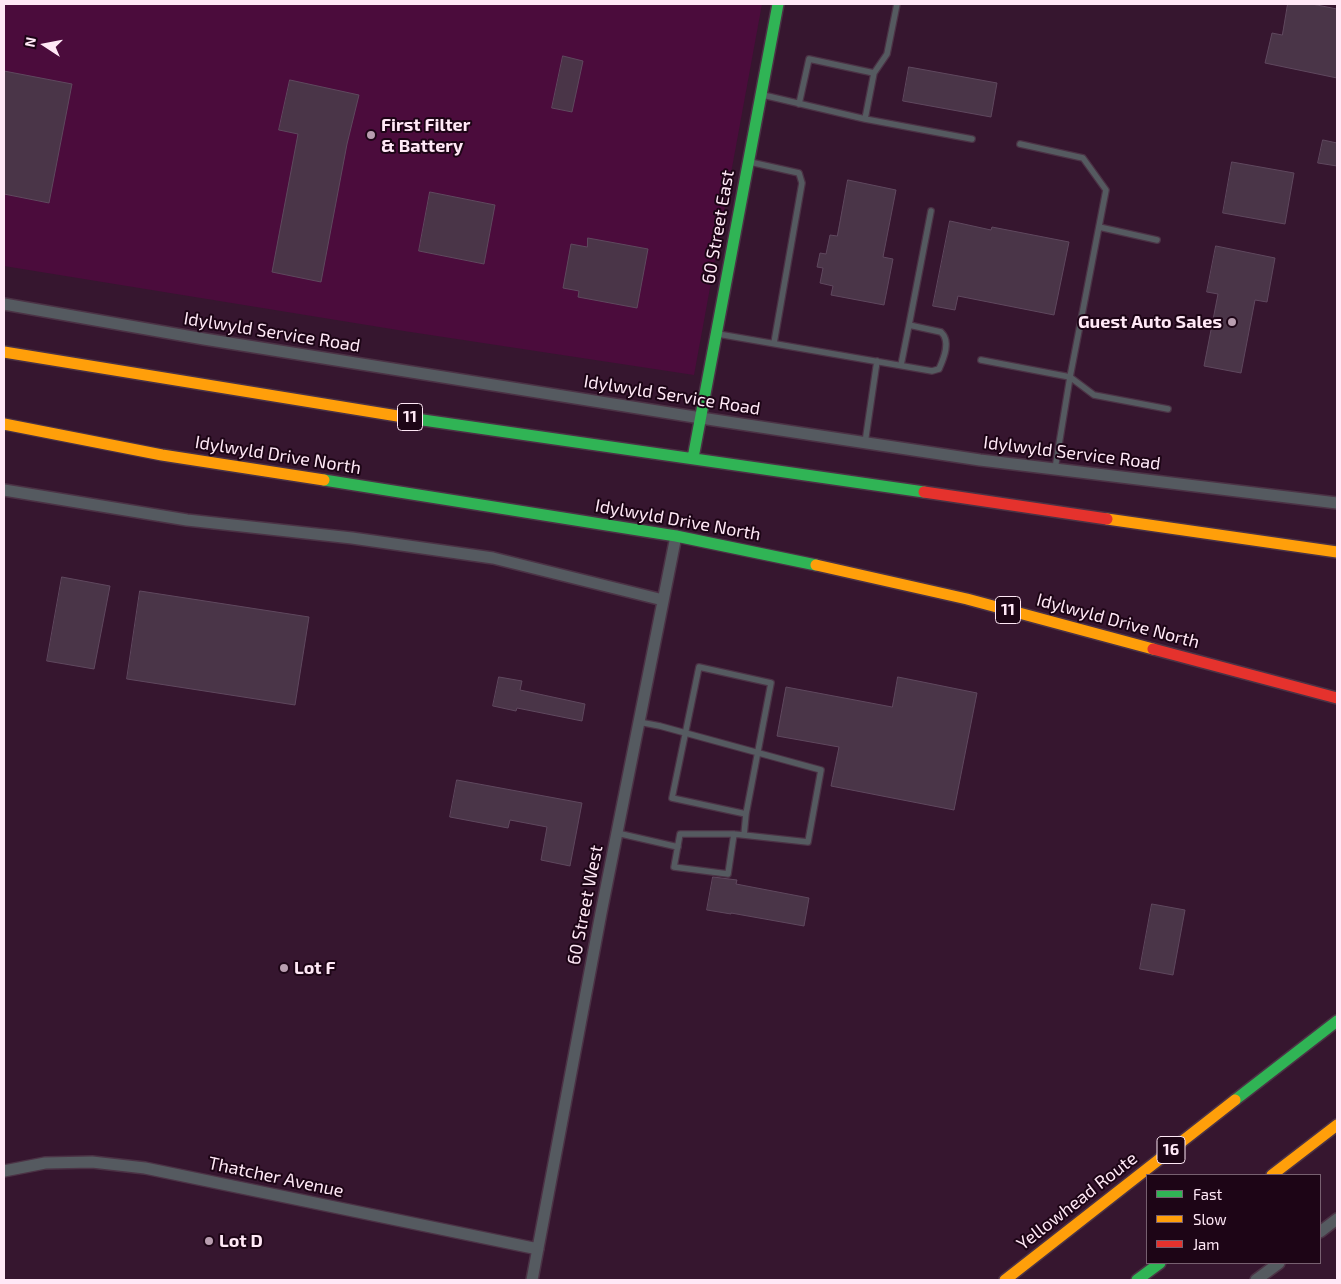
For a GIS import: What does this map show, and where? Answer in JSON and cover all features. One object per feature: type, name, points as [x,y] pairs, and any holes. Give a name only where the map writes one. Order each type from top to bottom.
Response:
[{"type":"main road","name":"60 Street East","points":[[693,458],[778,4]]},
{"type":"main road","name":"11","points":[[4,352],[404,417],[1337,552]]},
{"type":"main road","name":"Idylwyld Drive North","points":[[4,424],[162,455],[502,507],[676,536],[831,568],[967,599],[1337,698]]},
{"type":"main road","points":[[4,436],[162,455]]},
{"type":"main road","name":"Yellowhead Route","points":[[1004,1280],[1337,1021]]},
{"type":"main road","points":[[1273,1174],[1337,1125]]},
{"type":"main road","points":[[1138,1280],[1159,1264]]},
{"type":"street","name":"Idylwyld Service Road","points":[[4,304],[204,339],[865,443],[1055,469],[1337,503]]},
{"type":"street","points":[[4,490],[170,517],[352,538],[493,558],[663,600]]},
{"type":"street","name":"60 Street West","points":[[532,1280],[617,832],[676,536]]},
{"type":"street","name":"Thatcher Avenue","points":[[4,1171],[45,1163],[92,1162],[145,1168],[538,1249]]},
{"type":"street","points":[[1321,1231],[1337,1218]]},
{"type":"street","points":[[1256,1280],[1278,1264]]},
{"type":"lane","points":[[865,119],[874,73],[887,54],[897,4]]},
{"type":"lane","points":[[799,104],[809,59],[874,73]]},
{"type":"lane","points":[[761,95],[865,119],[972,139]]},
{"type":"lane","points":[[1020,144],[1083,158],[1106,190],[1070,377],[1055,469]]},
{"type":"lane","points":[[748,161],[799,174],[802,183],[774,343]]},
{"type":"lane","points":[[901,365],[931,211]]},
{"type":"lane","points":[[1099,227],[1157,240]]},
{"type":"lane","points":[[716,334],[932,371],[939,369],[943,361],[947,341],[945,335],[941,332],[909,325]]},
{"type":"lane","points":[[981,360],[1070,377],[1094,395],[1168,409]]},
{"type":"lane","points":[[865,443],[877,361]]},
{"type":"lane","points":[[744,836],[746,814],[770,683],[698,667],[672,798],[746,814]]},
{"type":"lane","points":[[639,722],[820,770],[808,842],[734,834],[680,834],[674,867],[728,874],[734,834]]},
{"type":"lane","points":[[617,832],[678,847]]},
{"type":"shaded area","name":"First Filter & Battery","points":[[4,4],[762,4],[694,375],[404,331],[4,266]]},
{"type":"building","points":[[1288,4],[1312,4],[1337,9],[1337,78],[1265,63],[1272,33],[1282,35]]},
{"type":"building","points":[[563,56],[583,61],[572,112],[552,108]]},
{"type":"building","points":[[909,67],[997,83],[991,117],[903,101]]},
{"type":"building","points":[[4,71],[72,84],[49,203],[4,194]]},
{"type":"building","points":[[290,80],[359,95],[347,144],[321,282],[272,272],[298,134],[279,130]]},
{"type":"building","points":[[1323,140],[1337,143],[1337,166],[1318,163]]},
{"type":"building","points":[[1232,162],[1294,173],[1285,224],[1223,213]]},
{"type":"building","points":[[848,180],[896,190],[883,257],[893,259],[884,305],[831,295],[833,286],[820,283],[823,268],[817,267],[820,253],[826,254],[830,235],[837,236]]},
{"type":"building","points":[[430,192],[495,205],[484,264],[419,251]]},
{"type":"building","points":[[950,221],[991,230],[992,227],[1069,242],[1054,315],[958,296],[955,310],[933,306]]},
{"type":"building","points":[[588,238],[648,249],[637,308],[578,297],[579,291],[563,288],[571,244],[587,247]]},
{"type":"building","points":[[1216,246],[1275,258],[1267,302],[1255,300],[1241,373],[1204,366],[1218,294],[1207,292]]},
{"type":"building","points":[[62,577],[110,586],[94,669],[47,661]]},
{"type":"building","points":[[140,591],[309,617],[295,705],[127,679]]},
{"type":"building","points":[[499,677],[522,681],[520,690],[585,704],[582,721],[517,708],[516,711],[493,706]]},
{"type":"building","points":[[898,677],[977,693],[954,810],[831,786],[839,747],[777,736],[786,687],[892,707]]},
{"type":"building","points":[[457,780],[582,803],[570,866],[541,860],[547,827],[510,820],[508,828],[450,817]]},
{"type":"building","points":[[713,877],[737,880],[736,884],[809,898],[804,926],[707,910]]},
{"type":"building","points":[[1152,904],[1185,910],[1173,975],[1140,969]]},
{"type":"traffic: fast","points":[[693,458],[778,4]]},
{"type":"traffic: fast","points":[[416,419],[924,492]]},
{"type":"traffic: fast","points":[[324,480],[676,536],[816,565]]},
{"type":"traffic: fast","points":[[1235,1100],[1337,1021]]},
{"type":"traffic: fast","points":[[1137,1280],[1159,1264]]},
{"type":"traffic: slow","points":[[4,352],[416,419]]},
{"type":"traffic: slow","points":[[4,424],[162,455],[324,480]]},
{"type":"traffic: slow","points":[[1107,519],[1337,552]]},
{"type":"traffic: slow","points":[[816,565],[967,599],[1153,649]]},
{"type":"traffic: slow","points":[[1005,1280],[1235,1100]]},
{"type":"traffic: slow","points":[[1273,1174],[1337,1125]]},
{"type":"traffic: jam","points":[[924,492],[1107,519]]},
{"type":"traffic: jam","points":[[1153,649],[1337,698]]},
{"type":"place","name":"First Filter & Battery","points":[[371,135]]},
{"type":"place","name":"Guest Auto Sales","points":[[1232,322]]},
{"type":"place","name":"Lot F","points":[[284,968]]},
{"type":"place","name":"Lot D","points":[[209,1241]]}]
